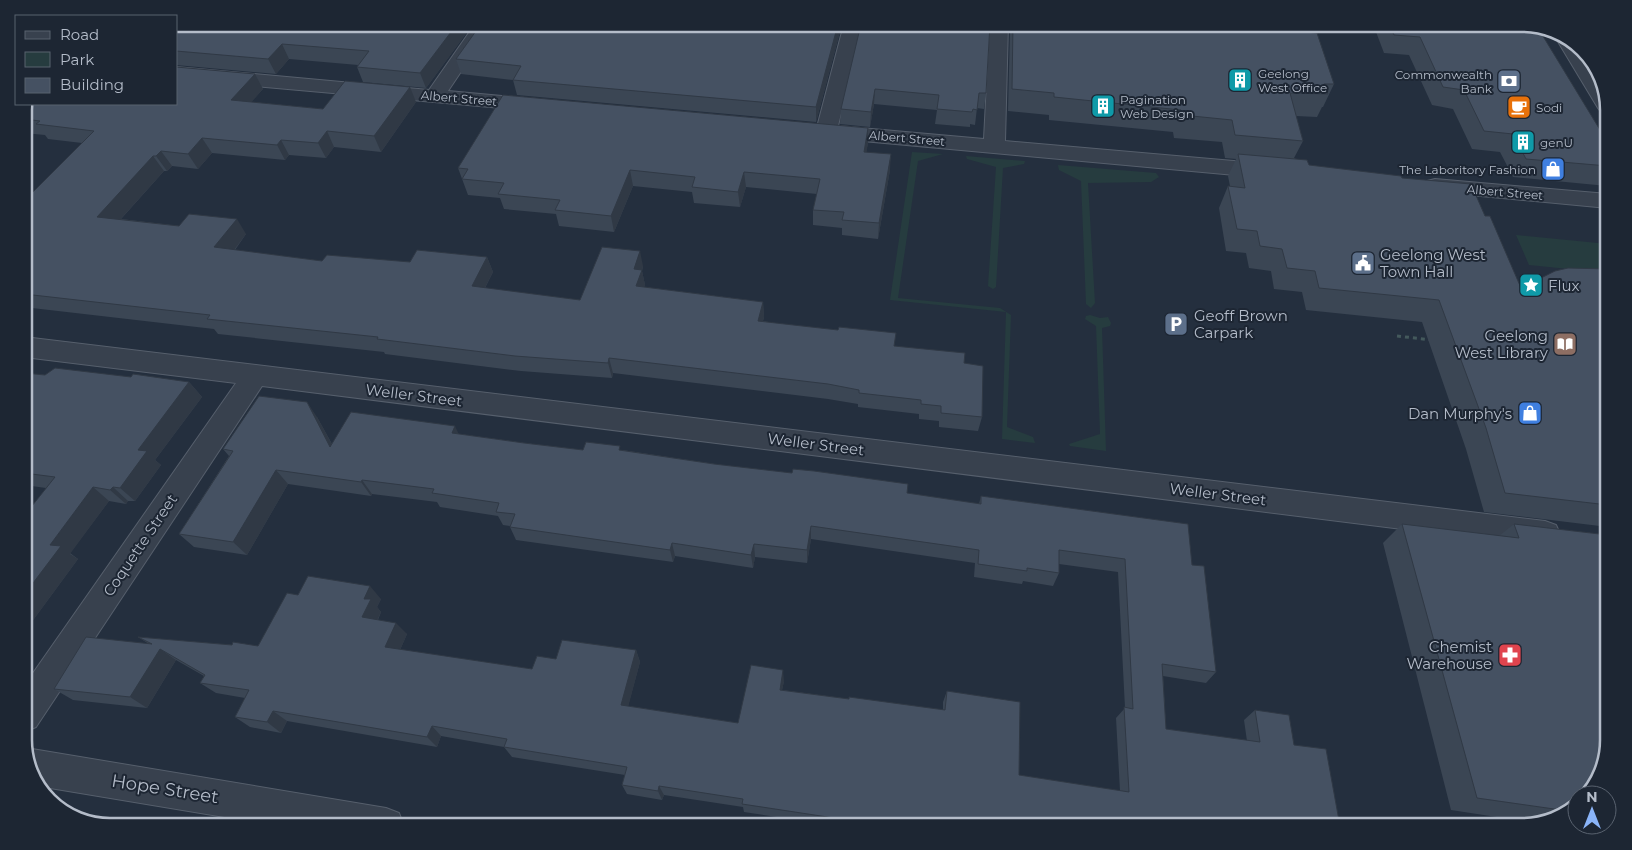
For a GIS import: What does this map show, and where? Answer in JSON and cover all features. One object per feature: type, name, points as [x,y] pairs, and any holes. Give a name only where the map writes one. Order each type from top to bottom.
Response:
[{"type":"street","points":[[435,96],[478,33]]},
{"type":"street","name":"Albert Street","points":[[850,33],[816,130],[1285,172]]},
{"type":"street","points":[[994,146],[999,33]]},
{"type":"street","points":[[1574,53],[1596,88]]},
{"type":"street","name":"Albert Street","points":[[178,73],[552,106]]},
{"type":"street","name":"Albert Street","points":[[1412,183],[1599,200]]},
{"type":"street","name":"Weller Street","points":[[33,348],[1570,537]]},
{"type":"street","name":"Coquette Street","points":[[33,702],[256,376]]},
{"type":"street","name":"Hope Street","points":[[39,768],[338,818]]},
{"type":"path","points":[[1510,282],[1534,281]]},
{"type":"path","points":[[1397,336],[1438,340]]},
{"type":"green space","points":[[912,152],[943,154],[918,161],[898,298],[1000,308],[1011,315],[1007,427],[1033,437],[1035,443],[1002,439],[1006,312],[890,300]]},
{"type":"green space","points":[[966,156],[1025,161],[1024,164],[1003,168],[996,287],[993,289],[988,286],[996,167],[967,159]]},
{"type":"green space","points":[[1058,165],[1156,173],[1159,177],[1151,182],[1088,183],[1095,303],[1091,308],[1086,304],[1081,181],[1059,170]]},
{"type":"green space","points":[[1516,235],[1599,243],[1599,272],[1529,265]]},
{"type":"green space","points":[[1090,315],[1100,318],[1108,317],[1111,323],[1110,326],[1102,328],[1106,451],[1070,446],[1069,444],[1100,434],[1096,326],[1085,319],[1086,316]]},
{"type":"building","points":[[178,33],[450,33],[420,73],[357,67],[369,51],[282,44],[268,59],[178,51]]},
{"type":"building","points":[[475,33],[836,33],[816,107],[513,80],[521,66],[456,59]]},
{"type":"building","points":[[859,33],[989,33],[986,93],[979,93],[977,110],[973,109],[972,112],[937,109],[939,95],[875,89],[871,112],[841,109]]},
{"type":"building","points":[[1013,33],[1317,33],[1334,84],[1324,84],[1328,94],[1290,93],[1303,141],[1235,135],[1232,120],[1182,115],[1181,110],[1054,97],[1054,93],[1012,89]]},
{"type":"building","points":[[1393,33],[1531,33],[1543,36],[1599,128],[1599,165],[1526,159],[1513,134],[1484,131],[1464,90],[1443,87],[1420,37],[1394,35]]},
{"type":"building","points":[[178,67],[255,74],[231,100],[323,109],[345,81],[410,87],[374,136],[327,131],[318,143],[281,140],[277,145],[202,138],[188,154],[161,151],[156,156],[153,156],[97,217],[179,226],[189,214],[237,219],[214,247],[322,261],[327,255],[410,262],[417,250],[487,257],[472,286],[580,300],[602,247],[640,251],[634,269],[642,270],[636,286],[763,302],[758,321],[838,330],[839,327],[896,333],[894,346],[965,353],[964,363],[983,366],[982,417],[941,413],[941,406],[921,404],[921,400],[859,393],[859,390],[828,384],[609,358],[608,363],[515,356],[377,339],[378,337],[207,319],[210,315],[33,295],[33,192],[94,131],[36,124],[40,121],[33,120],[33,105],[178,105]]},
{"type":"building","points":[[503,95],[868,128],[864,152],[891,154],[879,223],[842,220],[844,212],[813,210],[820,179],[744,172],[738,192],[692,187],[695,177],[630,170],[611,216],[555,210],[560,200],[498,194],[504,183],[462,179],[468,169],[458,168]]},
{"type":"building","points":[[1238,154],[1307,160],[1309,165],[1401,176],[1402,178],[1471,184],[1485,216],[1490,216],[1521,288],[1555,271],[1568,268],[1599,269],[1600,504],[1505,493],[1486,428],[1439,300],[1319,288],[1315,271],[1287,268],[1282,249],[1260,246],[1257,231],[1237,229],[1228,186],[1245,188]]},
{"type":"building","points":[[55,368],[131,377],[133,374],[189,382],[138,450],[147,451],[120,488],[113,487],[110,490],[93,487],[50,545],[61,546],[33,583],[33,505],[55,477],[33,474],[33,374],[45,375]]},
{"type":"building","points":[[259,396],[307,402],[330,447],[351,412],[455,426],[452,433],[524,443],[583,450],[586,442],[620,446],[619,450],[714,464],[792,473],[793,469],[814,471],[908,484],[907,493],[981,504],[981,496],[1188,524],[1192,565],[1204,566],[1216,672],[1162,664],[1166,729],[1260,742],[1255,710],[1289,715],[1294,745],[1326,749],[1339,818],[834,818],[742,804],[743,799],[659,786],[658,791],[622,785],[627,767],[504,747],[507,739],[432,726],[427,737],[273,711],[267,722],[235,717],[249,690],[200,683],[205,675],[160,649],[130,697],[54,689],[86,637],[152,644],[138,637],[232,645],[233,642],[258,646],[287,593],[298,595],[308,576],[370,586],[364,599],[371,599],[362,617],[396,623],[385,647],[532,669],[537,656],[556,659],[562,640],[636,650],[621,705],[738,723],[751,665],[783,670],[780,690],[945,710],[947,691],[1020,702],[1019,775],[1129,792],[1124,707],[1133,709],[1125,559],[1059,550],[1059,573],[1027,568],[1027,571],[978,564],[979,550],[811,526],[807,550],[754,544],[751,555],[672,543],[670,550],[510,527],[515,514],[496,512],[499,503],[432,493],[434,489],[362,480],[361,482],[276,470],[233,542],[179,534],[233,451],[223,449]]},
{"type":"building","name":"Chemist Warehouse","points":[[1402,524],[1519,538],[1514,524],[1600,534],[1599,749],[1597,759],[1586,783],[1584,785],[1567,785],[1567,802],[1556,809],[1477,798]]},
{"type":"place","name":"Geelong West Office","points":[[1240,80]]},
{"type":"place","name":"Commonwealth Bank","points":[[1509,81]]},
{"type":"place","name":"Pagination Web Design","points":[[1103,106]]},
{"type":"place","name":"Sodi","points":[[1519,107]]},
{"type":"place","name":"genU","points":[[1523,142]]},
{"type":"place","name":"The Laboritory Fashion","points":[[1553,169]]},
{"type":"place","name":"Geelong West Town Hall","points":[[1363,263]]},
{"type":"place","name":"Flux","points":[[1531,285]]},
{"type":"place","name":"Geoff Brown Carpark","points":[[1176,324]]},
{"type":"place","name":"Geelong West Library","points":[[1565,344]]},
{"type":"place","name":"Dan Murphy's","points":[[1530,413]]},
{"type":"place","name":"Chemist Warehouse","points":[[1510,655]]}]
